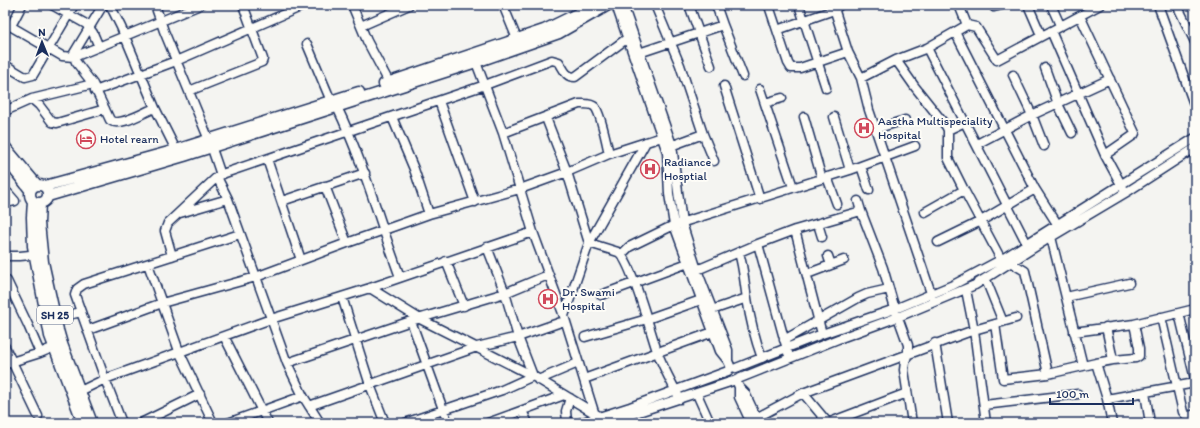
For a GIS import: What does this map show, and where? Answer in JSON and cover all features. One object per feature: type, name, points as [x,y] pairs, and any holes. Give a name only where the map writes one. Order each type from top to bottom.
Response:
[{"type":"main road","points":[[474,58],[517,39],[544,30],[592,5]]},
{"type":"main road","points":[[40,189],[210,143],[474,58],[559,33],[608,5]]},
{"type":"main road","points":[[5,146],[40,189],[46,200],[36,202],[29,196],[40,189],[176,150],[210,143]]},
{"type":"main road","points":[[5,158],[40,189]]},
{"type":"main road","name":"SH 25","points":[[36,202],[39,223],[38,254],[56,318],[58,345],[76,393],[92,423]]},
{"type":"main road","points":[[38,254],[50,336],[58,345]]},
{"type":"main road","points":[[76,393],[83,423]]},
{"type":"street","points":[[22,5],[8,24],[62,56],[74,57],[200,5]]},
{"type":"street","points":[[52,5],[90,28],[99,47]]},
{"type":"street","points":[[5,65],[25,77],[30,77],[33,75],[74,5]]},
{"type":"street","points":[[103,5],[74,52],[76,62],[94,88],[110,120],[120,123],[155,108]]},
{"type":"street","points":[[110,5],[155,108],[176,150]]},
{"type":"street","points":[[155,5],[160,21],[210,143],[219,176],[288,363],[303,396],[320,423]]},
{"type":"street","points":[[189,91],[262,62],[263,59],[243,5]]},
{"type":"street","points":[[5,112],[32,99],[94,88],[141,74],[176,61],[305,5]]},
{"type":"street","points":[[352,5],[390,86]]},
{"type":"street","points":[[361,26],[410,5]]},
{"type":"street","points":[[503,5],[517,39]]},
{"type":"street","points":[[620,5],[618,11],[639,53],[665,136]]},
{"type":"street","points":[[655,5],[680,66],[703,134],[714,161]]},
{"type":"street","points":[[689,5],[711,66]]},
{"type":"street","points":[[716,5],[743,76]]},
{"type":"street","points":[[800,5],[826,88]]},
{"type":"street","points":[[959,5],[966,25]]},
{"type":"street","points":[[992,5],[994,7],[1002,5]]},
{"type":"street","points":[[1028,5],[1041,36]]},
{"type":"street","points":[[1051,5],[1060,25]]},
{"type":"street","points":[[861,78],[896,60],[927,48],[966,25],[972,25],[978,29],[997,60],[1100,5]]},
{"type":"street","points":[[1158,5],[1194,103]]},
{"type":"street","points":[[1177,5],[1195,42]]},
{"type":"street","points":[[777,30],[805,21],[836,7],[848,52],[861,78],[864,95],[875,129],[933,298]]},
{"type":"street","points":[[770,9],[791,68],[800,68],[848,52]]},
{"type":"street","points":[[1080,16],[1135,133],[1104,155]]},
{"type":"street","points":[[639,53],[723,25]]},
{"type":"street","points":[[1051,31],[1104,155],[1126,193]]},
{"type":"street","points":[[955,32],[1035,189],[1060,228]]},
{"type":"street","points":[[172,256],[165,231],[168,223],[219,176],[485,85],[552,60],[559,62],[567,75],[570,77],[575,77],[630,36]]},
{"type":"street","points":[[630,36],[669,147],[678,224],[688,263],[721,354],[731,367]]},
{"type":"street","points":[[307,44],[334,104],[349,131],[365,173],[400,277]]},
{"type":"street","points":[[927,48],[977,144],[1027,247]]},
{"type":"street","points":[[474,58],[502,134],[533,232],[564,318],[578,363],[602,418]]},
{"type":"street","points":[[896,60],[915,87],[944,122],[948,130],[948,158],[981,221],[1008,261],[1025,271],[1048,374]]},
{"type":"street","points":[[1045,68],[1058,104],[1072,133]]},
{"type":"street","points":[[1013,75],[1044,146]]},
{"type":"street","points":[[977,144],[1110,79]]},
{"type":"street","points":[[724,86],[760,199]]},
{"type":"street","points":[[760,90],[793,187]]},
{"type":"street","points":[[765,103],[782,98]]},
{"type":"street","points":[[32,99],[39,105],[52,122],[58,123],[105,109]]},
{"type":"street","points":[[439,101],[475,202]]},
{"type":"street","points":[[502,134],[579,104],[587,104],[594,107],[598,114],[610,154]]},
{"type":"street","points":[[392,117],[414,169],[429,214]]},
{"type":"street","points":[[804,117],[824,178],[837,204]]},
{"type":"street","points":[[834,117],[850,170]]},
{"type":"street","points":[[546,118],[567,172],[590,243]]},
{"type":"street","points":[[875,129],[905,120]]},
{"type":"street","points":[[948,130],[965,122]]},
{"type":"street","points":[[669,147],[703,134]]},
{"type":"street","points":[[88,330],[162,304],[256,277],[429,214],[520,189],[610,154],[665,136]]},
{"type":"street","points":[[584,422],[602,418],[630,417],[680,399],[736,382],[838,338],[898,317],[953,285],[1008,261],[1027,247],[1051,237],[1060,228],[1121,185],[1195,138]]},
{"type":"street","points":[[309,406],[477,347],[518,337],[564,318],[590,243],[646,142]]},
{"type":"street","points":[[622,254],[629,247],[678,224],[850,170],[886,158],[915,146]]},
{"type":"street","points":[[785,344],[822,334],[895,309],[966,290],[986,280],[1027,247],[1126,193],[1195,148]]},
{"type":"street","points":[[267,159],[301,260]]},
{"type":"street","points":[[861,166],[869,190]]},
{"type":"street","points":[[282,201],[365,173]]},
{"type":"street","points":[[325,186],[347,243]]},
{"type":"street","points":[[938,242],[981,221],[1035,189]]},
{"type":"street","points":[[924,212],[964,190]]},
{"type":"street","points":[[5,203],[15,201],[8,193]]},
{"type":"street","points":[[177,214],[228,199]]},
{"type":"street","points":[[858,200],[883,268],[895,309],[908,345],[908,353],[904,366],[912,423]]},
{"type":"street","points":[[697,270],[795,230],[862,211]]},
{"type":"street","points":[[678,224],[728,350],[731,367],[728,378],[736,382]]},
{"type":"street","points":[[818,224],[822,237]]},
{"type":"street","points":[[795,230],[822,334]]},
{"type":"street","points":[[76,393],[105,379],[179,351],[533,232]]},
{"type":"street","points":[[122,423],[75,295],[77,289],[84,284],[240,234]]},
{"type":"street","points":[[1051,237],[1083,366]]},
{"type":"street","points":[[590,243],[622,254],[634,283],[658,353],[680,399]]},
{"type":"street","points":[[758,244],[790,358]]},
{"type":"street","points":[[487,247],[505,293],[518,337],[536,378]]},
{"type":"street","points":[[739,253],[744,273],[746,298],[754,336],[762,358]]},
{"type":"street","points":[[5,256],[38,254]]},
{"type":"street","points":[[828,256],[831,265]]},
{"type":"street","points":[[807,274],[844,260]]},
{"type":"street","points":[[446,261],[464,306]]},
{"type":"street","points":[[601,295],[688,263]]},
{"type":"street","points":[[148,264],[179,351],[213,423]]},
{"type":"street","points":[[288,363],[411,321],[505,293],[548,275]]},
{"type":"street","points":[[986,280],[1003,322]]},
{"type":"street","points":[[7,281],[40,353]]},
{"type":"street","points":[[1066,297],[1129,283]]},
{"type":"street","points":[[370,288],[420,319],[536,378],[602,418]]},
{"type":"street","points":[[630,417],[676,390],[731,367],[762,358],[819,320],[866,294],[889,289]]},
{"type":"street","points":[[966,290],[974,330],[986,423]]},
{"type":"street","points":[[342,297],[370,385],[385,423]]},
{"type":"street","points":[[712,310],[746,298]]},
{"type":"street","points":[[585,337],[647,319],[701,300]]},
{"type":"street","points":[[1074,332],[1134,324],[1195,309]]},
{"type":"street","points":[[56,318],[81,312]]},
{"type":"street","points":[[1179,313],[1195,379]]},
{"type":"street","points":[[1161,317],[1185,415],[1188,416],[1195,414]]},
{"type":"street","points":[[736,382],[739,397],[756,421],[803,393],[908,353],[974,330],[1016,318]]},
{"type":"street","points":[[411,321],[448,423]]},
{"type":"street","points":[[995,324],[1003,379],[1048,374],[1113,360],[1136,358],[1139,356],[1140,348],[1134,324]]},
{"type":"street","points":[[1106,327],[1113,360]]},
{"type":"street","points":[[584,379],[713,332]]},
{"type":"street","points":[[224,336],[268,423]]},
{"type":"street","points":[[935,344],[948,423]]},
{"type":"street","points":[[8,363],[40,353],[58,345]]},
{"type":"street","points":[[5,347],[8,363],[38,416]]},
{"type":"street","points":[[404,423],[578,363]]},
{"type":"street","points":[[1096,364],[1107,399],[1112,423]]},
{"type":"street","points":[[1107,399],[1195,383]]},
{"type":"street","points":[[803,393],[828,423],[907,393]]},
{"type":"street","points":[[1144,393],[1150,423]]},
{"type":"street","points":[[141,423],[200,394]]},
{"type":"street","points":[[697,394],[710,423]]},
{"type":"street","points":[[984,405],[1078,394]]},
{"type":"street","points":[[228,423],[303,396]]},
{"type":"street","points":[[488,423],[567,396]]},
{"type":"street","points":[[567,396],[567,423]]},
{"type":"street","points":[[522,411],[528,423]]},
{"type":"place","name":"Aastha Multispeciality Hospital","points":[[864,128]]},
{"type":"place","name":"Hotel rearn","points":[[86,139]]},
{"type":"place","name":"Radiance Hosptial","points":[[650,169]]},
{"type":"place","name":"Dr. Swami Hospital","points":[[548,299]]}]
